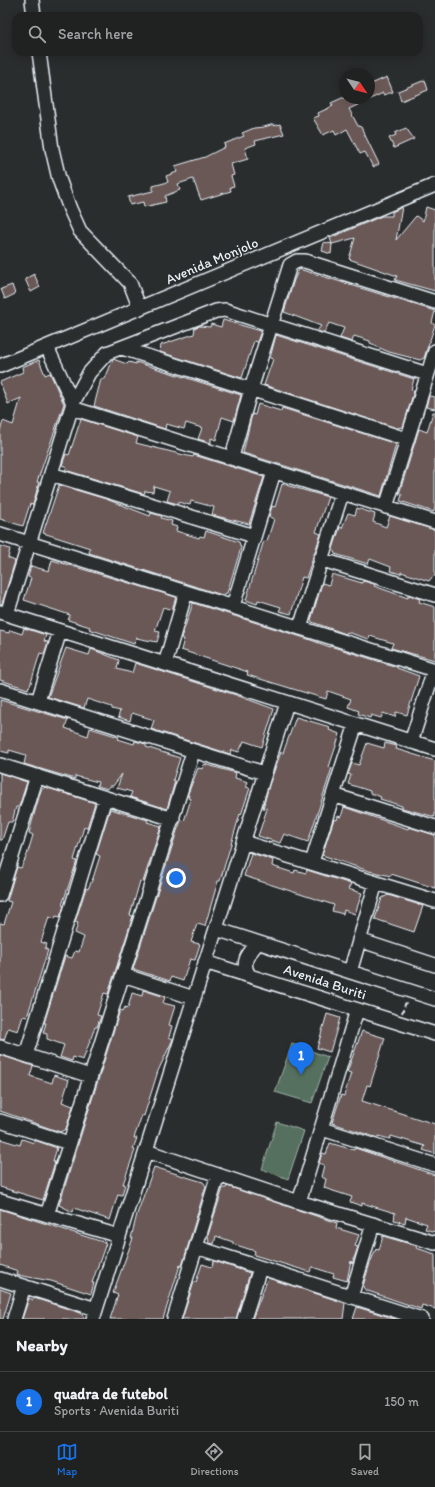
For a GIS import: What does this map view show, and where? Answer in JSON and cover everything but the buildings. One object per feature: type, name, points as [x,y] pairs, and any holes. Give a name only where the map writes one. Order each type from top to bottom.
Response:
[{"type":"street","points":[[32,0],[34,12]]},
{"type":"street","points":[[40,56],[52,149],[59,179],[70,209],[80,231],[130,283],[140,309]]},
{"type":"street","name":"Avenida Monjolo","points":[[0,366],[435,185]]},
{"type":"street","points":[[232,457],[250,389],[287,270],[290,265],[297,261],[305,261],[435,302]]},
{"type":"street","points":[[427,374],[229,311],[216,311],[107,353],[98,361],[89,373],[72,406],[30,544],[4,613],[435,749]]},
{"type":"street","points":[[47,347],[72,406],[232,457],[274,472],[435,522]]},
{"type":"street","points":[[122,348],[406,439]]},
{"type":"street","points":[[386,507],[406,439],[435,351]]},
{"type":"street","points":[[233,606],[274,472]]},
{"type":"street","points":[[51,474],[254,536]]},
{"type":"street","points":[[300,628],[320,559],[342,493]]},
{"type":"street","points":[[0,534],[434,670],[411,742]]},
{"type":"street","points":[[320,559],[435,595]]},
{"type":"street","points":[[165,664],[186,592]]},
{"type":"street","points":[[38,702],[60,631]]},
{"type":"street","points":[[0,690],[193,752],[264,773]]},
{"type":"street","points":[[0,1278],[95,1314],[286,703]]},
{"type":"street","points":[[312,862],[356,724]]},
{"type":"street","points":[[47,1215],[193,752]]},
{"type":"street","points":[[0,765],[173,819]]},
{"type":"street","points":[[0,896],[37,776]]},
{"type":"street","points":[[333,795],[435,827]]},
{"type":"street","points":[[26,1055],[105,798]]},
{"type":"street","points":[[243,842],[435,901]]},
{"type":"street","points":[[350,972],[376,883]]},
{"type":"street","name":"Avenida Buriti","points":[[216,929],[435,999]]},
{"type":"street","points":[[359,940],[435,965]]},
{"type":"street","points":[[249,975],[245,970],[245,960],[248,954],[258,943]]},
{"type":"street","name":"Avenida Buriti","points":[[205,962],[435,1034]]},
{"type":"street","points":[[123,975],[194,998]]},
{"type":"street","points":[[299,1202],[357,1010]]},
{"type":"street","points":[[0,1047],[90,1076]]},
{"type":"street","points":[[0,1121],[69,1143]]},
{"type":"street","points":[[322,1129],[435,1166]]},
{"type":"street","points":[[146,1151],[299,1202],[435,1242]]},
{"type":"street","points":[[174,1319],[218,1174]]},
{"type":"street","points":[[0,1201],[119,1236]]},
{"type":"street","points":[[351,1297],[373,1224]]},
{"type":"street","points":[[196,1247],[422,1319]]},
{"type":"street","points":[[244,1319],[260,1268]]},
{"type":"street","points":[[14,1319],[24,1286]]},
{"type":"path","points":[[399,1023],[409,991]]},
{"type":"green space","points":[[292,1044],[328,1057],[312,1103],[275,1092]]},
{"type":"green space","points":[[277,1122],[304,1131],[288,1179],[262,1169]]},
{"type":"place","name":"quadra de futebol","points":[[301,1075]]}]
